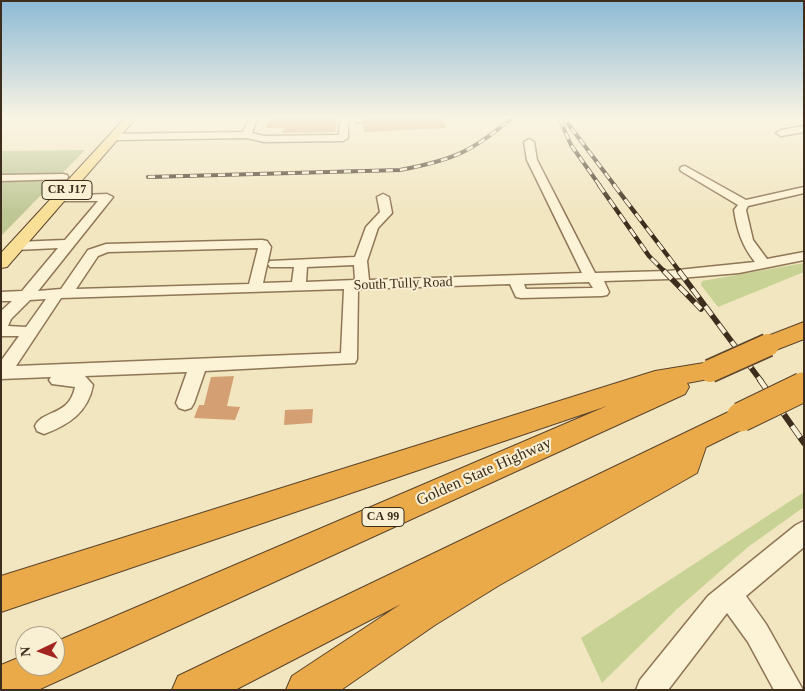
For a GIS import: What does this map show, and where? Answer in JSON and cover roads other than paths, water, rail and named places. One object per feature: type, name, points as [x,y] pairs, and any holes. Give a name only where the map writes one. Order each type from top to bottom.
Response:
[{"type":"highway","name":"Golden State Highway","points":[[65,658],[804,330]]},
{"type":"highway","points":[[1,594],[664,377],[710,371]]},
{"type":"highway","points":[[192,690],[803,386]]},
{"type":"highway","points":[[306,690],[422,612],[486,574],[687,464],[694,441]]},
{"type":"highway","points":[[1,686],[24,676]]},
{"type":"main road","name":"CR J17","points":[[1,263],[93,149]]},
{"type":"main road","name":"CR J17","points":[[1,244],[101,149]]},
{"type":"street","points":[[516,280],[521,294],[602,292],[532,160],[530,149]]},
{"type":"street","points":[[685,169],[744,204]]},
{"type":"street","points":[[1,178],[107,197],[27,295],[2,322],[20,331]]},
{"type":"street","points":[[765,264],[751,250],[745,238],[740,210],[744,204],[804,190]]},
{"type":"street","points":[[16,246],[68,244]]},
{"type":"street","points":[[255,288],[265,247],[262,244],[99,250],[93,253],[2,373],[349,359],[360,261],[275,264]]},
{"type":"street","name":"South Tully Road","points":[[1,297],[698,274],[804,256]]},
{"type":"street","points":[[298,287],[301,263]]},
{"type":"street","points":[[564,279],[572,293]]},
{"type":"street","points":[[185,403],[198,365]]},
{"type":"street","points":[[1,382],[78,380],[84,385],[84,393],[75,409],[61,419],[44,426]]},
{"type":"street","points":[[650,690],[711,613],[729,594],[804,532]]},
{"type":"street","points":[[729,594],[757,633],[789,690]]},
{"type":"lane","points":[[60,188],[110,188]]},
{"type":"lane","points":[[360,261],[372,227],[386,214],[384,197]]},
{"type":"railway","points":[[148,177],[400,170],[448,158],[469,149]]},
{"type":"railway","points":[[574,149],[600,186]]},
{"type":"railway","points":[[587,149],[615,186]]},
{"type":"railway","points":[[599,185],[649,256],[664,271]]},
{"type":"railway","points":[[614,185],[680,272]]},
{"type":"railway","points":[[664,271],[701,309]]},
{"type":"railway","points":[[679,271],[761,381]]},
{"type":"railway","points":[[760,380],[804,443]]}]
